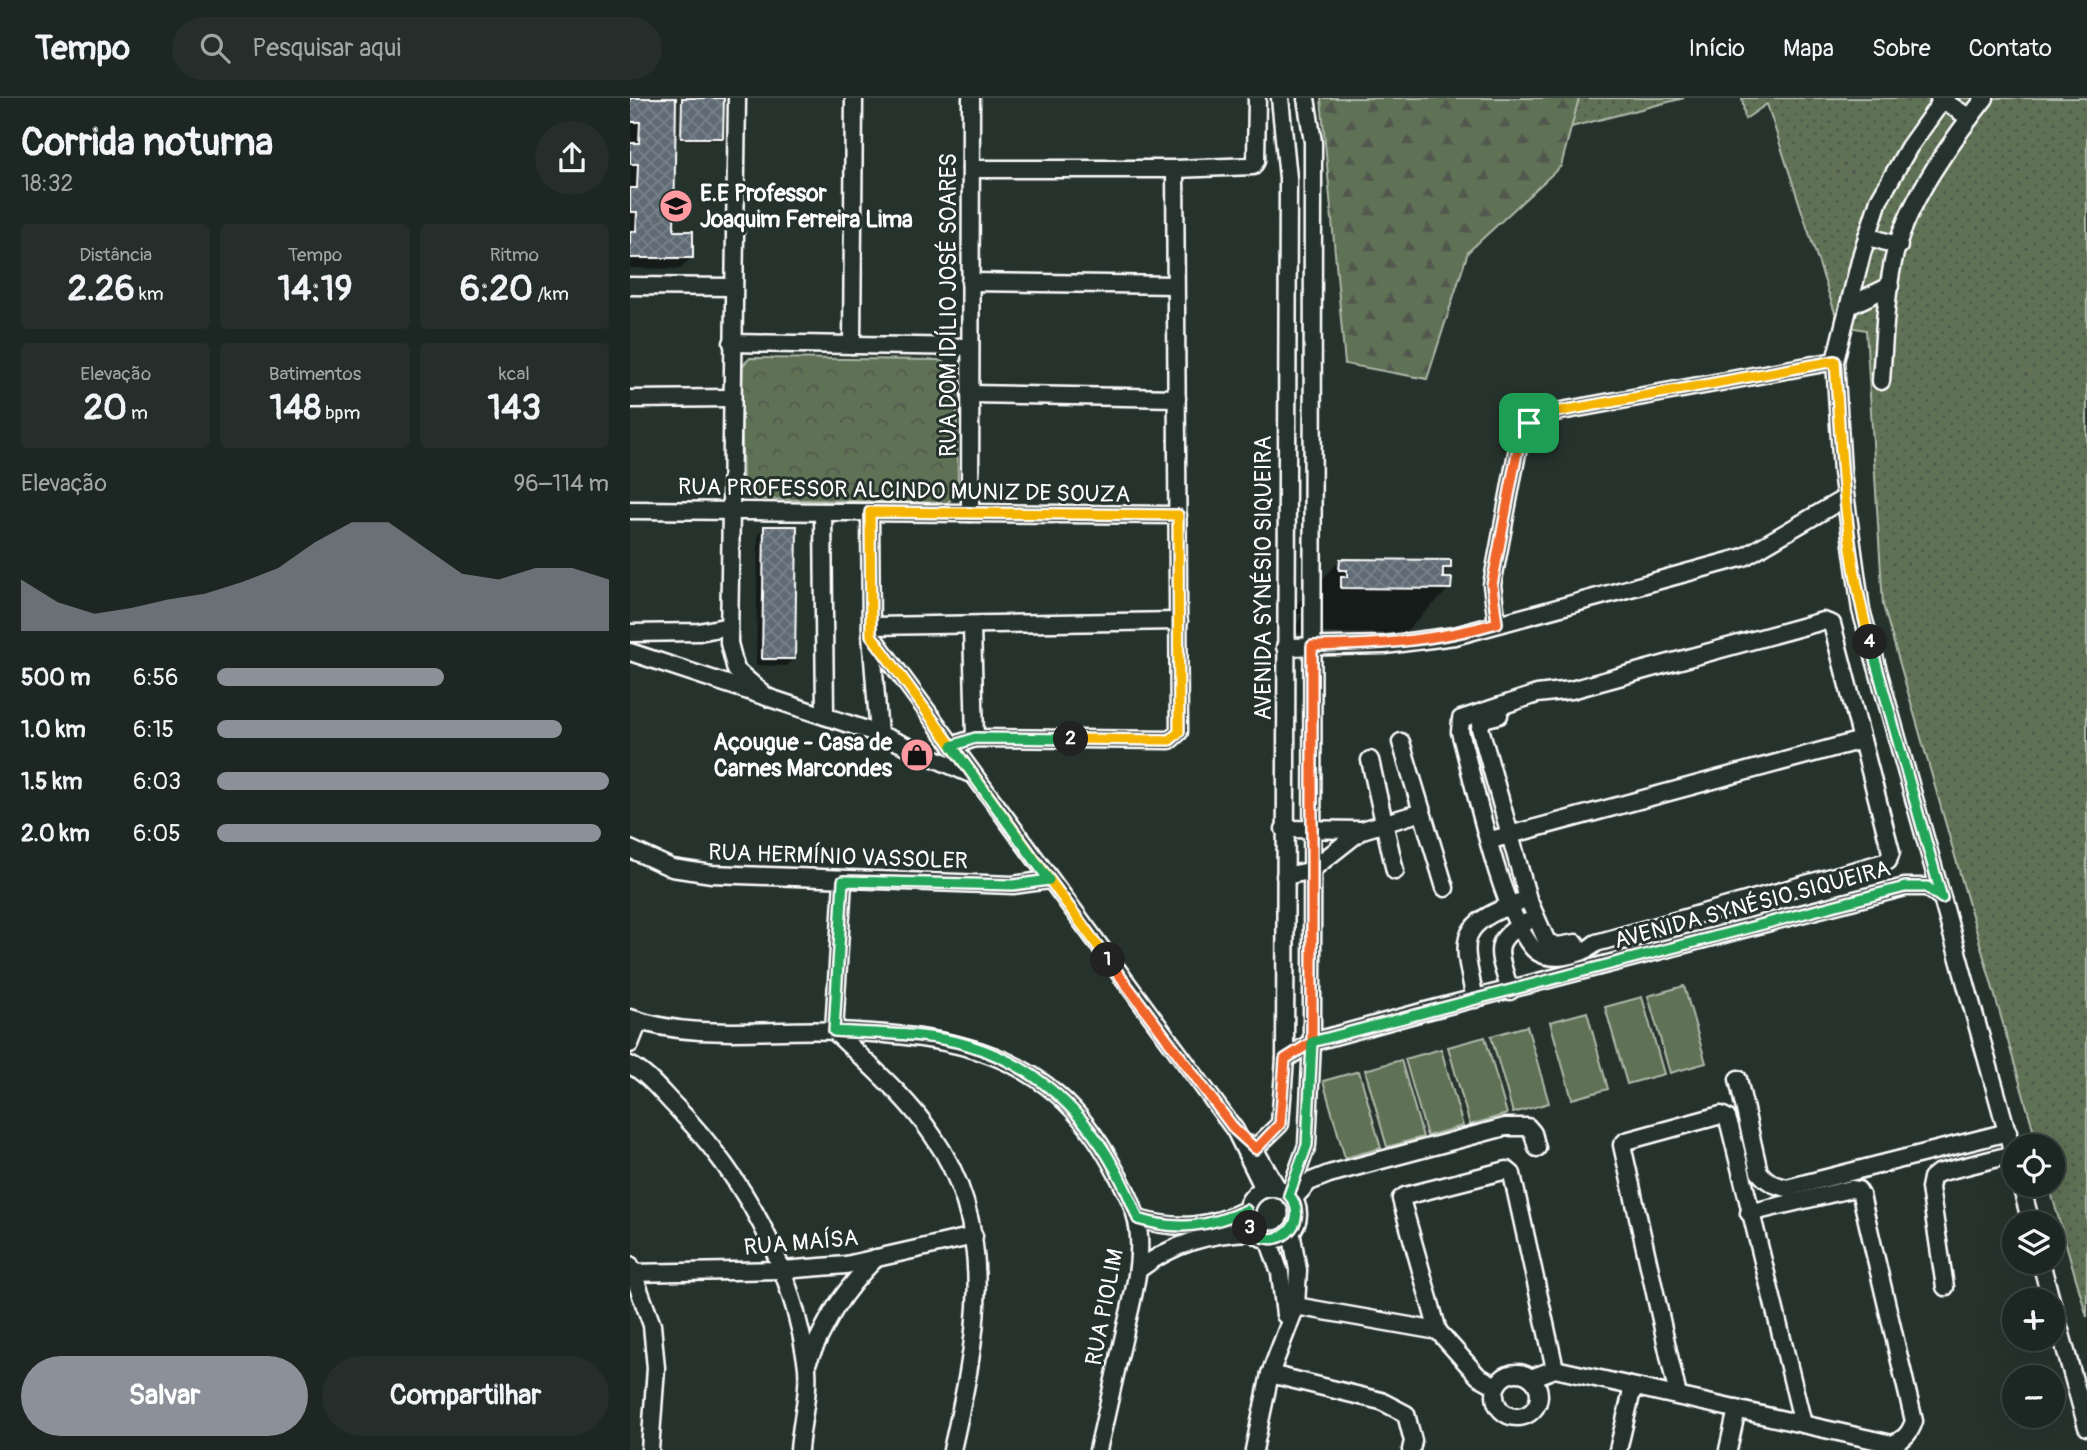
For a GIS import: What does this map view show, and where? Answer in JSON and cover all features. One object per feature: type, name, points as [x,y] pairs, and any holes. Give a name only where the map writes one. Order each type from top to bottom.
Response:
[{"type":"street","points":[[737,98],[729,626],[731,657],[736,670],[766,696]]},
{"type":"street","points":[[852,345],[854,98]]},
{"type":"street","name":"RUA DOM IDÍLIO JOSÉ SOARES","points":[[970,513],[971,98]]},
{"type":"street","points":[[971,169],[1175,170],[1253,166],[1256,161],[1257,98]]},
{"type":"street","name":"AVENIDA SYNÉSIO SIQUEIRA","points":[[1280,98],[1288,178],[1285,1059],[1280,1124]]},
{"type":"street","points":[[1281,1193],[1301,1169],[1308,1136],[1312,1042],[1312,142],[1306,98]]},
{"type":"street","points":[[1881,381],[1890,286],[1899,246],[1930,179],[1985,98]]},
{"type":"street","points":[[1738,1079],[1759,1172],[1766,1181],[1776,1186],[1787,1188],[2008,1132],[1861,610],[1845,498],[1835,361],[1867,236],[1885,190],[1909,147],[1942,99],[1970,118]]},
{"type":"street","points":[[952,746],[975,738],[1170,740],[1179,732],[1175,170]]},
{"type":"street","points":[[1867,236],[1899,246]]},
{"type":"street","points":[[970,282],[1175,285]]},
{"type":"street","points":[[630,286],[733,287]]},
{"type":"street","points":[[1849,306],[1890,286]]},
{"type":"street","points":[[732,343],[970,347]]},
{"type":"street","points":[[1497,623],[1492,585],[1520,437],[1529,423],[1545,414],[1835,361]]},
{"type":"street","points":[[970,394],[1177,398]]},
{"type":"street","points":[[630,399],[731,398]]},
{"type":"street","points":[[1285,646],[1385,645],[1455,636],[1744,558],[1783,531],[1845,498]]},
{"type":"street","name":"RUA PROFESSOR ALCINDO MUNIZ DE SOUZA","points":[[630,510],[1178,515]]},
{"type":"street","points":[[823,512],[825,716]]},
{"type":"street","points":[[870,512],[871,630],[879,734]]},
{"type":"street","points":[[871,630],[1179,621]]},
{"type":"street","points":[[1527,922],[1510,905],[1460,732],[1461,719],[1537,694],[1572,690],[1828,622],[1832,624],[1891,852],[1888,861],[1596,943],[1585,950],[1560,956],[1544,956],[1533,948],[1527,922],[1528,899],[1480,723],[1483,719],[1545,702],[1572,690]]},
{"type":"street","points":[[630,633],[699,632],[729,626]]},
{"type":"street","points":[[972,627],[975,738]]},
{"type":"street","points":[[871,630],[971,774],[1252,1151],[1297,1219],[1291,1231],[1284,1236],[1195,1239],[1158,1255],[1138,1270]]},
{"type":"street","points":[[630,652],[879,734],[971,774]]},
{"type":"street","points":[[1491,840],[1862,740]]},
{"type":"street","points":[[1401,743],[1419,813],[1445,888]]},
{"type":"street","points":[[1370,761],[1395,871]]},
{"type":"street","points":[[1284,829],[1362,830],[1419,813]]},
{"type":"street","points":[[1285,876],[1310,871],[1362,830]]},
{"type":"street","name":"RUA HERMÍNIO VASSOLER","points":[[630,849],[672,868],[712,874],[843,881],[1013,885],[1049,880]]},
{"type":"street","points":[[843,881],[834,1031],[903,1098],[933,1135],[957,1175],[974,1236],[978,1268],[972,1362],[952,1450]]},
{"type":"street","name":"AVENIDA SYNÉSIO SIQUEIRA","points":[[1285,1059],[1312,1042],[1905,887],[1927,887],[1942,898]]},
{"type":"street","points":[[1475,999],[1464,946],[1466,936],[1472,927],[1510,905],[1528,899]]},
{"type":"street","points":[[1510,991],[1499,947],[1506,933],[1527,922]]},
{"type":"street","points":[[630,1044],[634,1019]]},
{"type":"street","name":"RUA PIOLIM","points":[[634,1019],[692,1031],[834,1031],[923,1037],[966,1044],[1003,1058],[1062,1097],[1093,1129],[1129,1196],[1138,1219],[1138,1270],[1098,1450]]},
{"type":"street","points":[[630,1065],[642,1072],[698,1130],[746,1192],[783,1270],[807,1363],[799,1450]]},
{"type":"street","points":[[1678,1396],[1622,1145],[1626,1140],[1717,1114],[1725,1116],[1803,1424]]},
{"type":"street","points":[[1252,1151],[1280,1124],[1308,1136]]},
{"type":"street","points":[[1290,1305],[1280,1273],[1261,1236],[1249,1226],[1246,1210],[1252,1197],[1281,1193],[1329,1174],[1505,1127],[1528,1127],[1533,1133],[1537,1148]]},
{"type":"street","points":[[1945,1287],[1930,1188],[1933,1178],[1938,1173],[2002,1159]]},
{"type":"street","points":[[1496,1386],[1478,1377],[1438,1331],[1402,1199],[1443,1185],[1507,1170],[1512,1174],[1555,1369]]},
{"type":"street","points":[[1531,1378],[1538,1391],[1535,1407],[1523,1416],[1512,1416],[1499,1408],[1494,1396],[1496,1386],[1507,1375],[1517,1373],[1531,1378],[1555,1369],[1803,1424],[1846,1442],[1892,1444],[1902,1441],[1911,1431],[1914,1421],[1858,1190],[1851,1189],[1749,1213]]},
{"type":"street","points":[[1138,1219],[1156,1224],[1191,1227],[1227,1219],[1246,1210]]},
{"type":"street","points":[[1254,1450],[1270,1374],[1286,1327],[1298,1270],[1291,1231]]},
{"type":"street","name":"RUA MAÍSA","points":[[631,1270],[783,1270],[846,1265],[974,1236]]},
{"type":"street","points":[[807,1363],[834,1306],[850,1284],[877,1258]]},
{"type":"street","points":[[631,1270],[652,1325],[656,1368],[650,1450]]},
{"type":"street","points":[[1290,1305],[1438,1331]]},
{"type":"street","points":[[2065,1348],[2087,1427]]},
{"type":"street","points":[[1270,1374],[1381,1401],[1406,1414],[1413,1441],[1411,1450]]},
{"type":"street","points":[[1618,1450],[1633,1387]]},
{"type":"street","points":[[1728,1450],[1737,1409]]},
{"type":"green space","points":[[1321,98],[1579,98],[1561,166],[1468,252],[1427,379],[1345,364]]},
{"type":"green space","points":[[1579,98],[1684,98],[1571,127]]},
{"type":"green space","points":[[1742,98],[2087,98],[2087,1317],[2065,1241],[2065,1211],[2056,1211],[2052,1197],[2065,1197],[2065,1134],[2035,1134],[1883,605],[1866,330],[1839,325],[1767,104],[1745,119]]},
{"type":"green space","points":[[750,358],[938,360],[956,368],[958,484],[955,496],[947,503],[754,499],[746,493],[743,484],[740,368]]},
{"type":"green space","points":[[1684,986],[1706,1063],[1670,1073],[1648,996]]},
{"type":"green space","points":[[1642,997],[1664,1074],[1627,1084],[1605,1007]]},
{"type":"green space","points":[[1587,1012],[1608,1089],[1572,1099],[1550,1022]]},
{"type":"green space","points":[[1527,1026],[1549,1103],[1513,1113],[1491,1036]]},
{"type":"green space","points":[[1485,1037],[1507,1114],[1470,1125],[1448,1047]]},
{"type":"green space","points":[[1441,1049],[1463,1126],[1427,1136],[1405,1059]]},
{"type":"green space","points":[[1401,1060],[1423,1137],[1387,1147],[1365,1070]]},
{"type":"green space","points":[[1359,1071],[1381,1148],[1345,1158],[1323,1081]]},
{"type":"building","points":[[630,98],[676,98],[674,231],[693,231],[693,258],[630,258],[630,231],[636,231],[637,212],[630,212],[630,188],[637,188],[638,164],[630,164],[630,143],[639,143],[640,122],[630,122]]},
{"type":"building","points":[[682,98],[724,98],[723,138],[681,138]]},
{"type":"building","points":[[764,526],[797,526],[795,659],[762,659]]},
{"type":"building","points":[[1340,559],[1451,560],[1451,568],[1443,568],[1443,578],[1452,578],[1451,589],[1341,588],[1341,577],[1347,577],[1347,570],[1339,570]]},
{"type":"place","name":"E.E Professor Joaquim Ferreira Lima","points":[[676,206]]},
{"type":"place","name":"Açougue - Casa de Carnes Marcondes","points":[[917,755]]},
{"type":"route","points":[[1529,423],[1520,437],[1492,585],[1497,623],[1455,636],[1385,645],[1312,646],[1312,1042],[1285,1059],[1280,1124],[1256,1149],[1235,1130],[971,774],[871,635],[870,512],[1178,515],[1179,732],[1170,740],[975,738],[952,746],[971,774],[1049,880],[1013,885],[843,881],[834,1031],[923,1037],[966,1044],[1003,1058],[1062,1097],[1093,1129],[1129,1196],[1138,1219],[1174,1227],[1191,1227],[1227,1219],[1246,1210],[1246,1218],[1254,1232],[1260,1237],[1276,1239],[1291,1231],[1297,1219],[1296,1205],[1289,1195],[1301,1169],[1307,1145],[1312,1042],[1905,887],[1927,887],[1942,898],[1861,610],[1842,472],[1835,361],[1545,414],[1529,423]]}]
